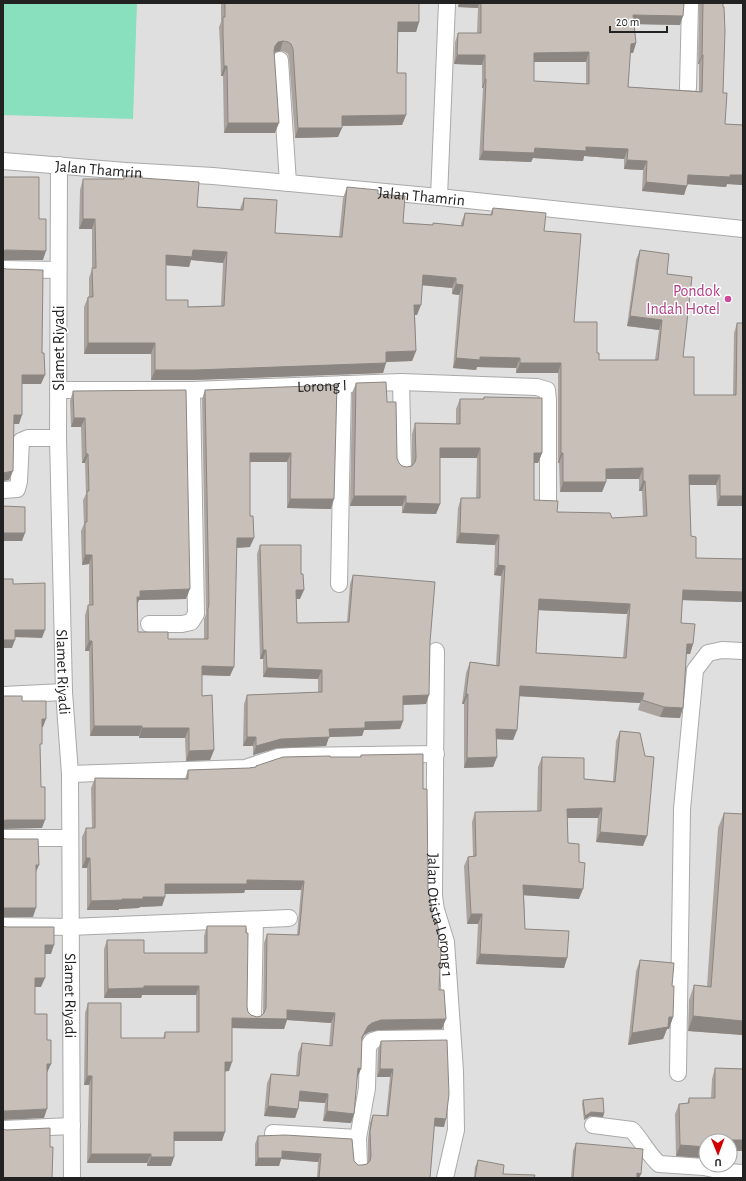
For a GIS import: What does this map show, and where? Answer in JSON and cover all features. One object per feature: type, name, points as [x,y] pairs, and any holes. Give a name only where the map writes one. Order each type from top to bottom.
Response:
[{"type":"street","points":[[439,196],[448,3]]},
{"type":"street","points":[[688,88],[690,3]]},
{"type":"street","points":[[280,60],[288,183]]},
{"type":"street","name":"Jalan Thamrin","points":[[3,161],[126,171],[213,176],[439,196],[743,229]]},
{"type":"street","name":"Slamet Riyadi","points":[[59,165],[58,438],[64,692],[70,774],[72,1178]]},
{"type":"street","points":[[3,268],[58,270]]},
{"type":"street","points":[[401,382],[403,468]]},
{"type":"street","name":"Lorong I","points":[[58,390],[192,390],[401,382],[537,387],[547,390],[548,400],[548,501]]},
{"type":"street","points":[[339,584],[342,384]]},
{"type":"street","points":[[149,624],[187,623],[191,622],[196,614],[192,390]]},
{"type":"street","points":[[3,490],[17,489],[19,481],[21,441],[28,438],[58,438]]},
{"type":"street","points":[[678,1073],[682,808],[695,670],[708,653],[722,650],[743,651]]},
{"type":"street","name":"Jalan Otista Lorong 1","points":[[436,651],[434,896],[436,910],[446,942],[455,1071],[456,1130],[445,1178]]},
{"type":"street","points":[[3,695],[64,692]]},
{"type":"street","points":[[70,774],[245,768],[278,757],[292,756],[436,754]]},
{"type":"street","points":[[3,838],[70,838]]},
{"type":"street","points":[[3,926],[70,927],[289,918]]},
{"type":"street","points":[[253,1016],[255,920]]},
{"type":"street","points":[[359,1164],[358,1138],[367,1088],[368,1047],[372,1041],[378,1039],[452,1038]]},
{"type":"street","points":[[593,1125],[632,1130],[646,1150],[659,1164],[704,1167],[728,1172],[743,1173]]},
{"type":"street","points":[[3,1129],[72,1126]]},
{"type":"street","points":[[273,1133],[358,1138]]},
{"type":"shaded area","points":[[3,3],[743,3],[743,1178],[3,1178]]},
{"type":"green space","points":[[3,3],[137,3],[133,119],[3,115]]},
{"type":"building","points":[[225,3],[419,3],[419,22],[398,22],[397,73],[406,73],[406,115],[342,116],[342,128],[298,128],[293,49],[291,44],[283,41],[278,42],[274,51],[279,123],[228,123],[227,66],[224,66],[223,35]]},
{"type":"building","points":[[481,3],[684,3],[683,16],[633,15],[636,43],[631,44],[628,87],[702,92],[703,3],[723,3],[725,31],[723,93],[727,93],[725,124],[743,125],[743,175],[730,175],[730,177],[688,175],[687,186],[646,182],[647,161],[627,160],[628,149],[586,147],[586,151],[535,148],[534,153],[483,151],[486,79],[485,55],[457,55],[458,33],[481,33]],"holes":[[[589,52],[589,84],[534,81],[534,53]]]},
{"type":"building","points":[[124,176],[142,176],[142,178],[199,182],[197,207],[243,210],[244,198],[277,200],[275,233],[342,237],[347,187],[378,190],[378,194],[405,196],[403,223],[433,225],[433,223],[463,226],[465,213],[492,215],[493,208],[546,213],[544,231],[581,234],[574,322],[597,322],[597,353],[599,353],[599,360],[658,360],[662,320],[630,316],[640,250],[669,254],[667,274],[692,277],[683,357],[694,357],[694,395],[736,395],[737,323],[743,323],[743,496],[720,496],[720,475],[689,475],[691,536],[696,537],[696,558],[743,559],[743,592],[683,590],[681,623],[695,624],[693,644],[687,644],[683,708],[664,707],[642,700],[644,693],[520,686],[517,730],[496,729],[497,757],[467,758],[468,694],[466,694],[470,662],[499,666],[505,566],[498,565],[499,535],[460,533],[461,498],[480,498],[480,448],[440,448],[440,504],[406,503],[406,496],[354,496],[356,383],[386,382],[387,402],[396,402],[397,458],[402,466],[407,467],[412,466],[416,458],[415,423],[460,424],[460,399],[484,399],[484,397],[542,398],[542,453],[534,453],[534,500],[558,501],[557,512],[610,513],[612,518],[647,516],[643,468],[606,469],[606,482],[563,482],[563,453],[561,453],[561,363],[520,363],[520,358],[480,357],[480,360],[456,358],[463,285],[456,284],[456,278],[423,275],[421,305],[414,305],[416,351],[386,352],[386,363],[196,370],[155,370],[155,343],[88,343],[88,297],[93,297],[92,268],[96,268],[95,219],[83,219],[83,179],[124,179]],"holes":[[[193,250],[227,252],[224,306],[188,307],[188,300],[166,300],[166,255],[192,257]],[[539,599],[630,604],[626,658],[536,653]]]},
{"type":"building","points":[[3,177],[39,177],[39,219],[46,219],[46,251],[3,251]]},
{"type":"building","points":[[3,268],[43,270],[42,353],[44,353],[45,375],[22,375],[22,415],[14,415],[13,471],[3,473]]},
{"type":"building","points":[[337,385],[334,499],[290,499],[291,453],[250,453],[250,516],[253,516],[254,538],[237,538],[234,667],[202,666],[202,696],[212,695],[214,750],[189,751],[189,728],[94,726],[92,641],[89,641],[88,605],[93,605],[92,555],[85,555],[85,522],[87,522],[87,491],[89,491],[88,454],[86,454],[85,418],[74,418],[73,391],[186,390],[190,589],[140,591],[140,597],[137,597],[138,632],[168,632],[168,639],[208,639],[209,604],[205,390]]},
{"type":"building","points":[[3,506],[25,507],[25,533],[3,533]]},
{"type":"building","points":[[260,545],[301,545],[301,574],[303,574],[304,590],[296,590],[297,623],[349,622],[353,575],[435,582],[430,642],[429,695],[403,696],[403,721],[365,722],[365,728],[329,729],[330,737],[281,739],[256,746],[256,737],[247,737],[247,695],[322,692],[322,670],[267,668],[266,650],[263,650]]},
{"type":"building","points":[[3,579],[13,579],[13,584],[45,583],[45,630],[15,630],[15,640],[3,640]]},
{"type":"building","points":[[3,696],[22,696],[22,701],[46,701],[46,719],[42,719],[42,744],[40,744],[41,787],[45,787],[45,820],[3,821]]},
{"type":"building","points":[[620,731],[640,733],[645,756],[654,757],[647,836],[600,832],[602,808],[567,809],[568,843],[579,844],[579,862],[585,863],[583,889],[523,885],[525,929],[569,931],[567,958],[480,954],[482,914],[471,914],[468,857],[476,856],[475,812],[541,811],[542,757],[584,758],[584,779],[615,782]]},
{"type":"building","points":[[423,754],[423,789],[427,789],[428,888],[432,918],[435,918],[439,930],[438,947],[441,949],[439,990],[444,990],[446,1019],[381,1020],[368,1026],[362,1037],[361,1069],[358,1068],[354,1114],[327,1111],[328,1094],[300,1091],[298,1109],[268,1106],[271,1074],[299,1076],[302,1043],[332,1046],[335,1013],[287,1010],[287,1019],[232,1018],[232,1062],[225,1062],[225,1132],[174,1132],[174,1157],[151,1157],[151,1154],[91,1154],[92,1076],[87,1076],[88,1003],[121,1003],[121,1038],[165,1038],[165,1032],[199,1032],[199,986],[144,986],[144,988],[108,989],[107,940],[144,940],[144,953],[207,953],[207,926],[246,926],[246,933],[248,933],[247,1007],[248,1012],[251,1015],[257,1017],[261,1016],[266,1008],[267,934],[299,935],[304,881],[247,880],[247,884],[165,884],[165,897],[91,901],[90,858],[86,858],[86,828],[95,828],[95,778],[188,779],[188,770],[249,768],[256,767],[283,757],[361,757],[361,755]]},
{"type":"building","points":[[724,813],[743,814],[743,1021],[693,1016],[694,985],[711,987]]},
{"type":"building","points":[[3,838],[38,839],[39,865],[36,865],[36,908],[3,908]]},
{"type":"building","points":[[3,926],[54,927],[54,945],[45,945],[45,978],[35,978],[35,1014],[47,1014],[47,1040],[51,1040],[51,1064],[47,1064],[47,1109],[3,1111]]},
{"type":"building","points":[[640,960],[674,963],[672,986],[674,986],[673,1017],[669,1017],[668,1027],[632,1033]]},
{"type":"building","points":[[447,1040],[449,1094],[446,1119],[435,1118],[430,1178],[319,1178],[321,1154],[282,1151],[282,1158],[258,1158],[258,1136],[285,1135],[352,1139],[354,1161],[358,1165],[367,1164],[370,1161],[371,1156],[370,1131],[373,1115],[388,1116],[393,1069],[380,1069],[381,1041]]},
{"type":"building","points":[[715,1068],[743,1069],[743,1140],[738,1140],[738,1133],[698,1133],[698,1146],[680,1145],[679,1104],[689,1103],[689,1098],[715,1098]]},
{"type":"building","points":[[603,1098],[604,1113],[591,1112],[585,1116],[583,1100]]},
{"type":"building","points":[[50,1128],[50,1147],[53,1147],[52,1178],[3,1178],[3,1129]]},
{"type":"building","points":[[576,1143],[643,1149],[641,1174],[637,1173],[637,1178],[573,1178]]},
{"type":"building","points":[[478,1160],[504,1165],[503,1174],[535,1175],[534,1178],[475,1178]]},
{"type":"place","name":"Pondok Indah Hotel","points":[[728,299]]}]
